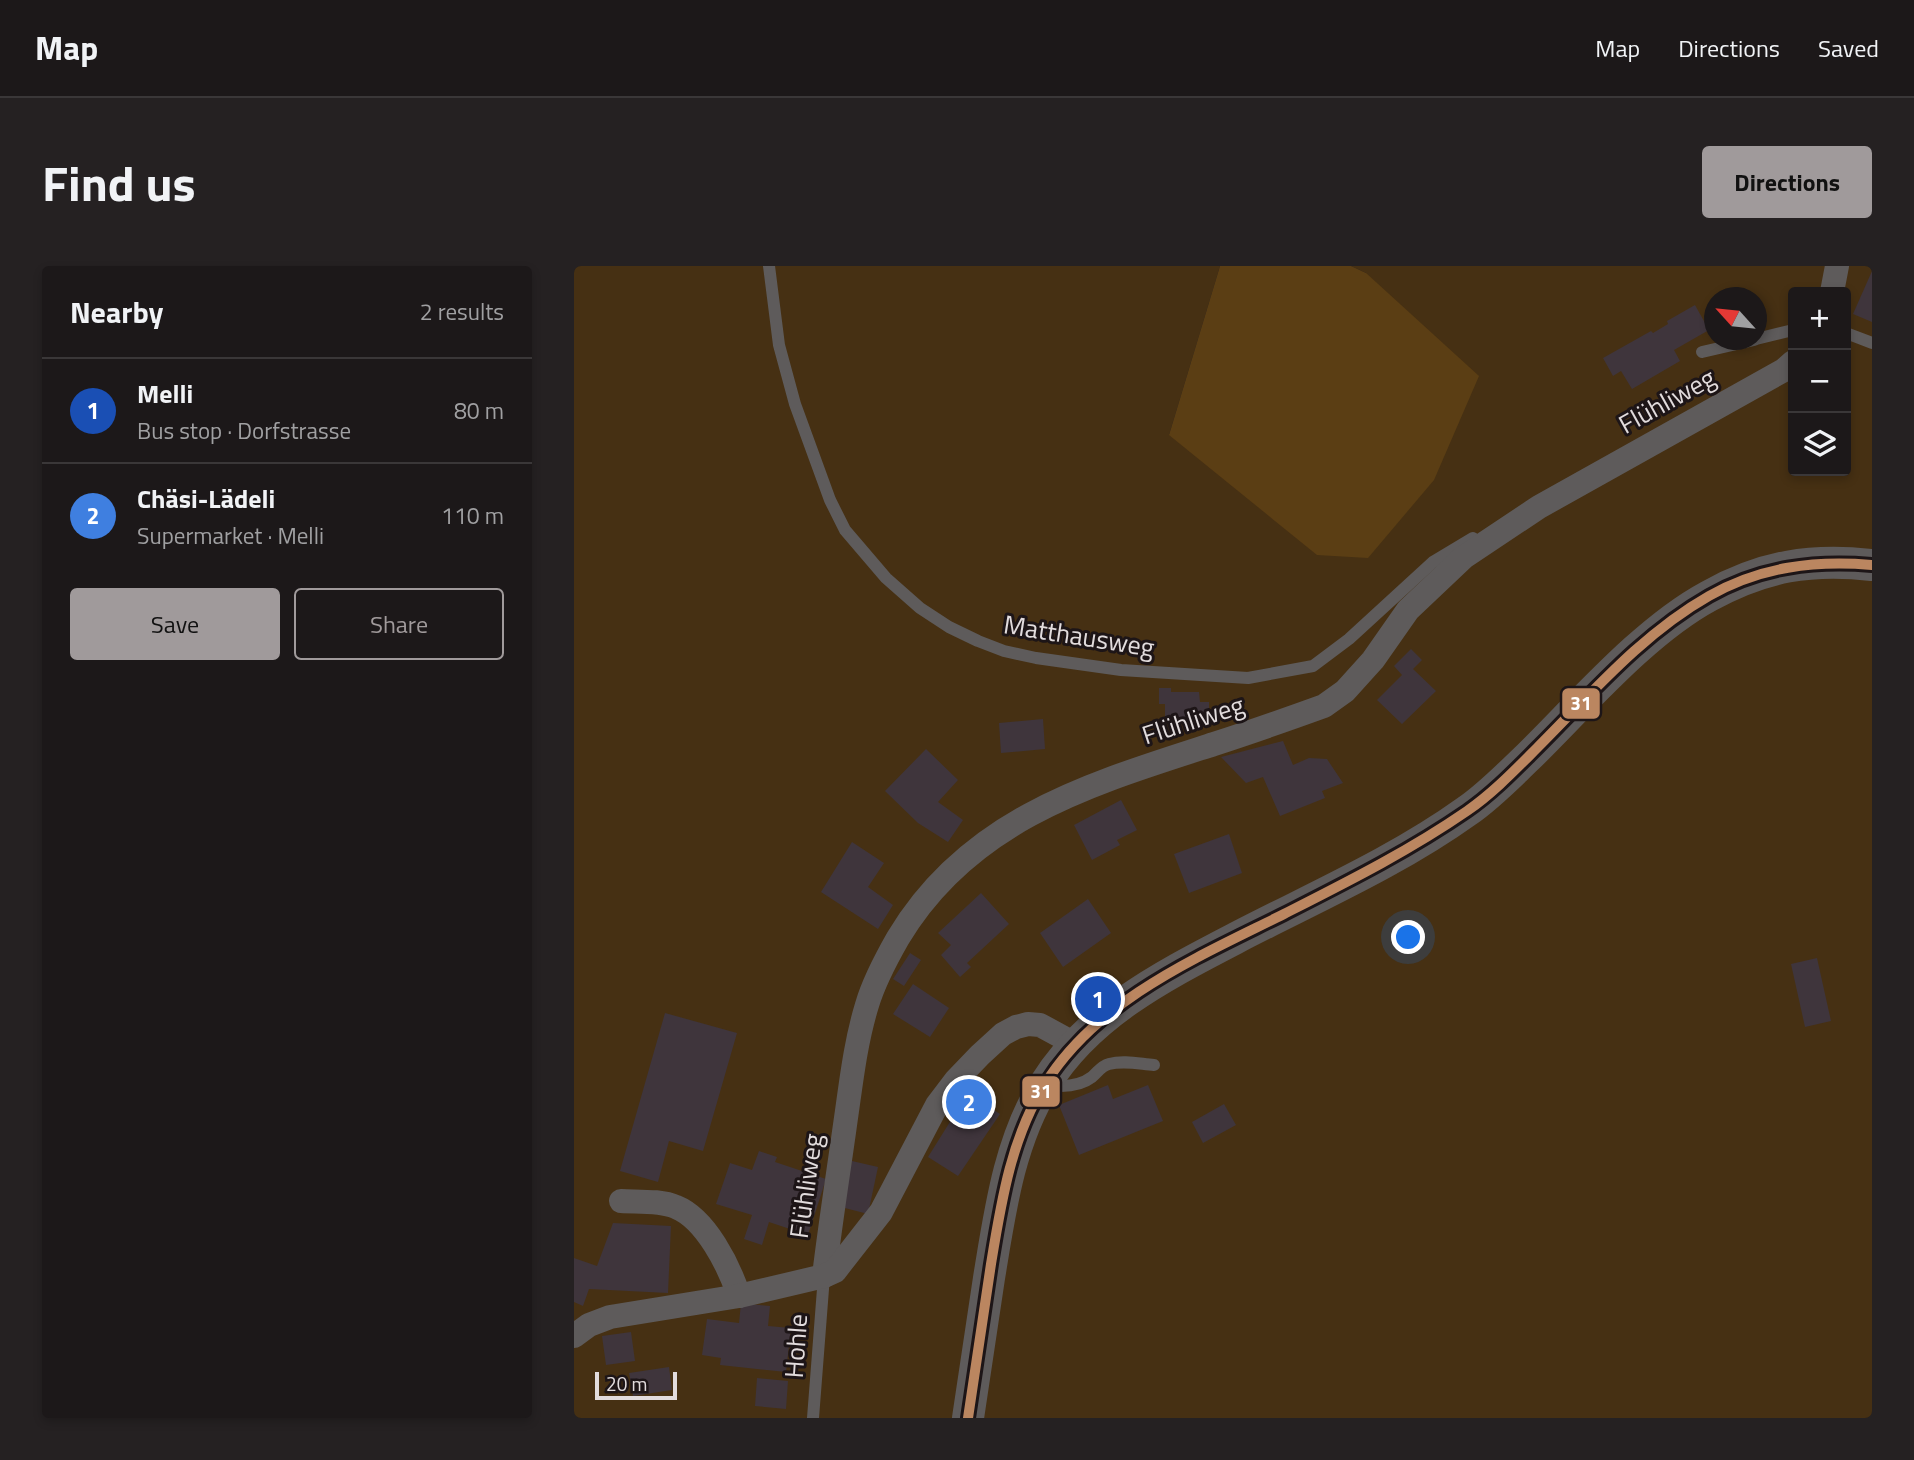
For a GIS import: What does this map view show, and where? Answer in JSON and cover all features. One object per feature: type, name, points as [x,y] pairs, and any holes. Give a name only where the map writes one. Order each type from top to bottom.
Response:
[{"type":"street","points":[[1833,287],[1837,266]]},
{"type":"street","name":"Flühliweg","points":[[824,1276],[857,1042],[867,1003],[878,976],[909,921],[943,878],[966,856],[989,839],[1044,807],[1156,763],[1248,733],[1335,700],[1373,660],[1408,610],[1448,570],[1494,535],[1581,482],[1788,366]]},
{"type":"street","points":[[968,1418],[997,1228],[1017,1143],[1045,1084],[1075,1044],[1093,1026],[1150,985],[1392,857],[1469,810],[1633,654],[1669,622],[1708,597],[1743,579],[1782,566],[1837,562],[1872,565]]},
{"type":"street","points":[[574,1336],[589,1325],[610,1317],[739,1296],[835,1271],[881,1212],[937,1105],[980,1055],[1003,1034],[1028,1024],[1049,1029],[1075,1044]]},
{"type":"street","points":[[621,1201],[664,1203],[691,1216],[731,1272],[739,1296]]},
{"type":"lane","name":"Matthausweg","points":[[769,266],[779,345],[795,404],[830,500],[845,530],[886,578],[920,608],[949,626],[1004,651],[1121,670],[1248,678],[1313,666],[1349,639],[1433,562],[1471,539],[1494,535]]},
{"type":"lane","points":[[1767,336],[1788,331]]},
{"type":"lane","points":[[1851,335],[1872,343]]},
{"type":"lane","points":[[1702,352],[1710,350]]},
{"type":"lane","points":[[1045,1084],[1062,1087],[1076,1085],[1108,1064],[1126,1062],[1154,1065]]},
{"type":"lane","name":"Hohle","points":[[813,1418],[824,1276]]},
{"type":"shaded area","points":[[574,266],[1220,266],[1169,435],[1366,273],[1351,266],[1872,266],[1872,1418],[574,1418]]},
{"type":"shaded area","points":[[1220,266],[1351,266],[1366,273],[1479,376],[1434,480],[1368,558],[1317,555],[1169,435]]},
{"type":"building","points":[[1872,271],[1872,322],[1853,314]]},
{"type":"building","points":[[1695,305],[1704,321],[1704,333],[1674,350],[1680,361],[1632,389],[1621,371],[1613,376],[1603,358],[1651,331],[1653,333],[1668,324],[1667,321]]},
{"type":"building","points":[[1411,649],[1422,660],[1413,669],[1436,691],[1402,724],[1377,700],[1402,675],[1394,666]]},
{"type":"building","points":[[1159,688],[1171,688],[1171,692],[1199,692],[1200,702],[1209,702],[1209,717],[1165,717],[1165,704],[1159,704]]},
{"type":"building","points":[[1043,719],[1045,749],[1001,753],[999,723]]},
{"type":"building","points":[[1283,741],[1293,765],[1309,758],[1327,759],[1343,783],[1322,791],[1325,798],[1280,816],[1263,777],[1246,783],[1221,757]]},
{"type":"building","points":[[926,749],[958,780],[938,802],[963,820],[948,842],[918,823],[885,791]]},
{"type":"building","points":[[1121,800],[1137,830],[1117,840],[1120,845],[1092,860],[1074,825]]},
{"type":"building","points":[[1229,834],[1242,873],[1189,893],[1174,854]]},
{"type":"building","points":[[852,842],[884,863],[868,887],[893,905],[878,929],[821,892]]},
{"type":"building","points":[[981,893],[1009,924],[967,963],[971,967],[960,977],[941,955],[951,945],[938,933]]},
{"type":"building","points":[[1088,899],[1111,933],[1063,967],[1040,933]]},
{"type":"building","points":[[910,953],[921,960],[904,986],[893,979]]},
{"type":"building","points":[[1817,958],[1831,1021],[1805,1027],[1791,964]]},
{"type":"building","points":[[913,984],[949,1008],[930,1037],[893,1014]]},
{"type":"building","points":[[665,1013],[737,1033],[703,1151],[669,1141],[658,1182],[620,1171]]},
{"type":"building","points":[[1108,1085],[1113,1099],[1148,1085],[1163,1121],[1079,1155],[1059,1105]]},
{"type":"building","points":[[968,1093],[1000,1114],[958,1176],[928,1157]]},
{"type":"building","points":[[1224,1104],[1236,1125],[1203,1143],[1192,1122]]},
{"type":"building","points":[[759,1151],[777,1157],[775,1162],[826,1179],[808,1235],[769,1222],[762,1245],[744,1239],[752,1215],[716,1204],[730,1163],[752,1170]]},
{"type":"building","points":[[852,1161],[878,1167],[868,1214],[841,1207]]},
{"type":"building","points":[[613,1223],[671,1226],[668,1293],[589,1289],[583,1306],[574,1302],[574,1258],[597,1266]]},
{"type":"building","points":[[741,1303],[770,1306],[768,1326],[791,1328],[786,1372],[720,1365],[721,1358],[702,1355],[707,1319],[739,1323]]},
{"type":"building","points":[[631,1332],[635,1361],[606,1365],[602,1336]]},
{"type":"building","points":[[669,1367],[672,1390],[633,1396],[629,1373]]},
{"type":"building","points":[[757,1378],[788,1381],[786,1409],[755,1406]]},
{"type":"transit line","name":"31","points":[[968,1418],[999,1218],[1016,1149],[1033,1105],[1045,1084],[1067,1054],[1093,1028],[1121,1004],[1152,983],[1377,866],[1467,811],[1512,773],[1639,647],[1661,628],[1709,596],[1748,578],[1788,568],[1829,564],[1872,565]]},
{"type":"place","name":"Melli","points":[[1098,999]]},
{"type":"place","name":"Chäsi-Lädeli","points":[[969,1102]]}]
